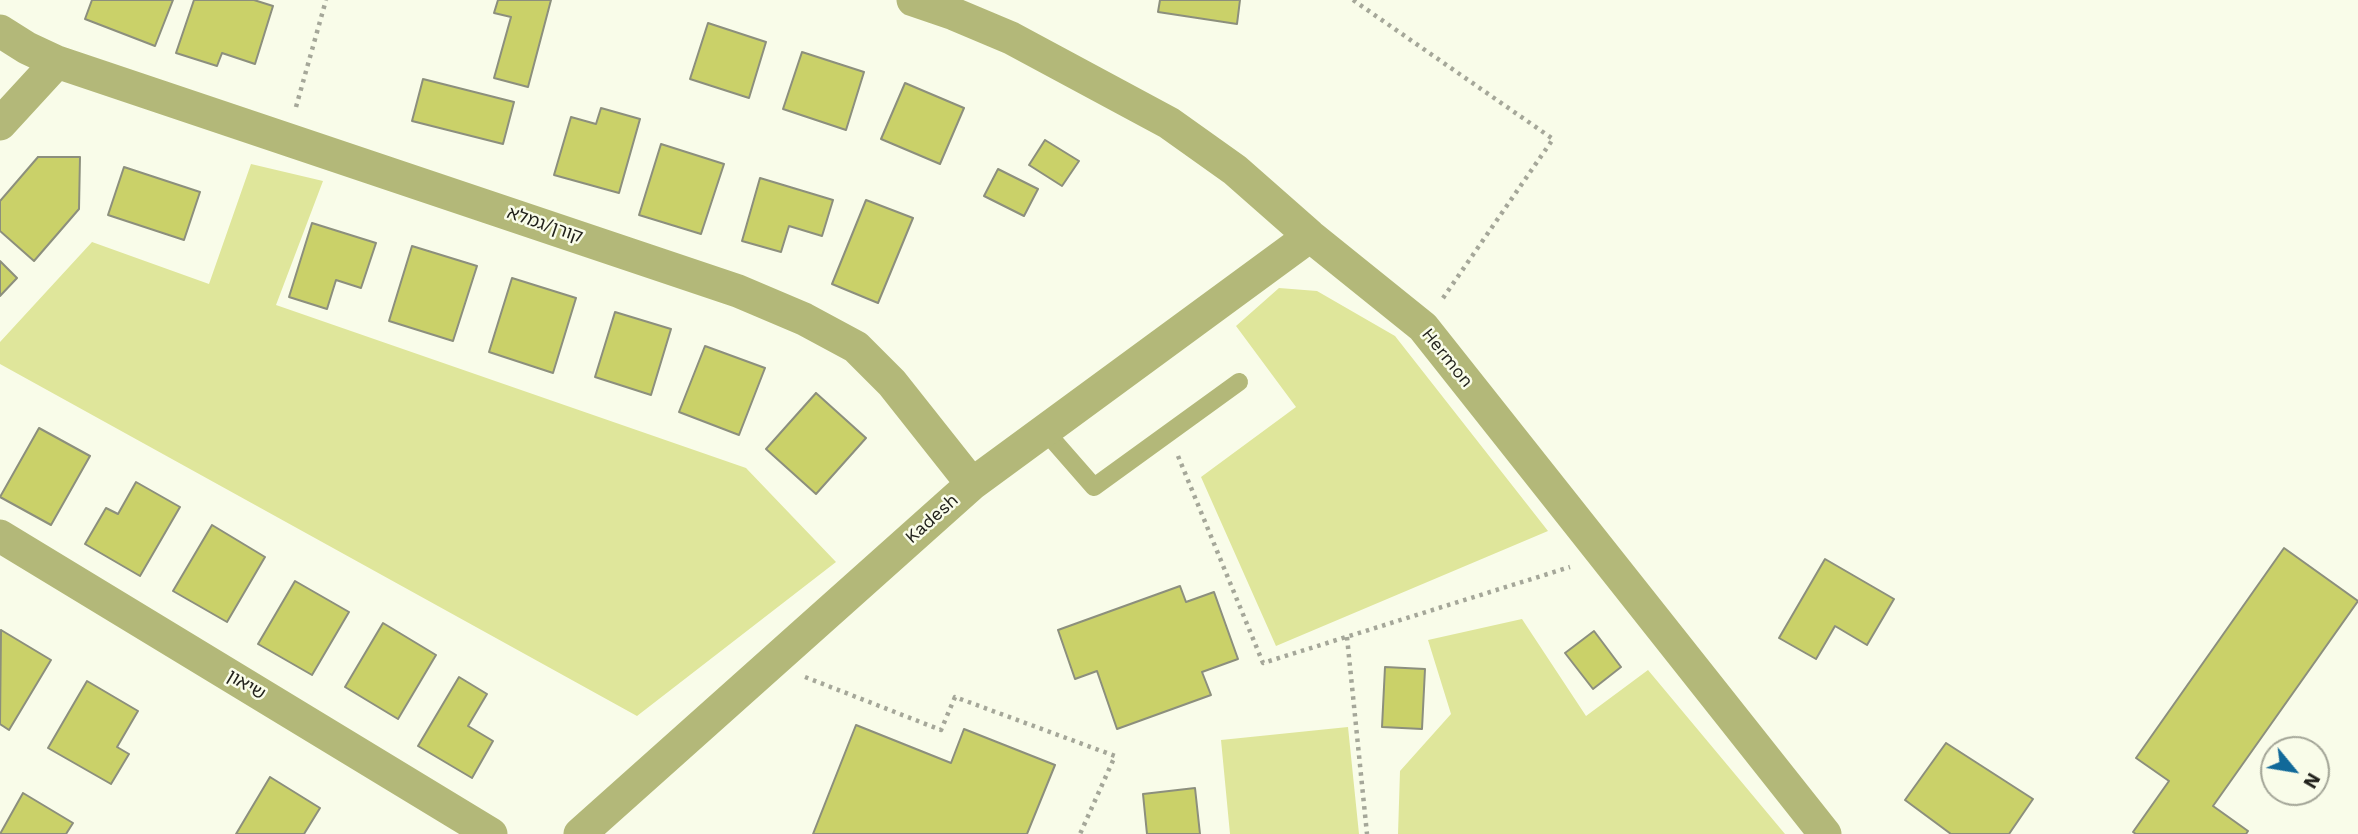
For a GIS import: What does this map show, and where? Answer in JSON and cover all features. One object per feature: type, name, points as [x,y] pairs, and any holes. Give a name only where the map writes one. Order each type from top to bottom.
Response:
[{"type":"street","name":"Hermon","points":[[913,0],[1011,38],[1169,123],[1235,170],[1310,236],[1423,327],[1825,834]]},
{"type":"street","name":"קורן/גמלא","points":[[0,31],[57,62],[738,290],[804,319],[856,347],[891,383],[972,484]]},
{"type":"street","points":[[0,124],[57,62]]},
{"type":"street","name":"Kadesh","points":[[580,834],[972,484],[1310,236]]},
{"type":"street","name":"שיאון","points":[[0,536],[491,834]]},
{"type":"lane","points":[[1045,431],[1094,487],[1239,382]]},
{"type":"path","points":[[287,138],[327,0]]},
{"type":"path","points":[[1353,0],[1553,139],[1423,327]]},
{"type":"path","points":[[1168,433],[1263,663],[1604,557]]},
{"type":"path","points":[[1347,637],[1367,834]]},
{"type":"path","points":[[771,663],[941,730],[955,697],[1115,756],[1080,834]]},
{"type":"green space","points":[[251,164],[323,181],[276,305],[746,468],[836,562],[637,716],[0,364],[0,342],[92,242],[209,284]]},
{"type":"green space","points":[[1279,288],[1317,291],[1395,336],[1548,531],[1276,646],[1201,477],[1296,407],[1236,326]]},
{"type":"green space","points":[[1522,619],[1586,716],[1648,670],[1785,834],[1398,834],[1400,771],[1451,714],[1428,640]]},
{"type":"green space","points":[[1348,727],[1359,834],[1230,834],[1221,740]]},
{"type":"building","points":[[92,0],[173,0],[155,46],[85,19]]},
{"type":"building","points":[[194,0],[254,0],[273,6],[255,64],[222,53],[217,66],[176,53]]},
{"type":"building","points":[[498,0],[551,0],[528,87],[494,78],[511,17],[494,13]]},
{"type":"building","points":[[1160,0],[1240,0],[1237,24],[1158,12]]},
{"type":"building","points":[[708,23],[766,42],[749,98],[690,79]]},
{"type":"building","points":[[802,52],[864,72],[846,130],[783,109]]},
{"type":"building","points":[[423,79],[514,102],[503,144],[412,121]]},
{"type":"building","points":[[905,83],[964,108],[940,164],[881,139]]},
{"type":"building","points":[[601,108],[640,119],[619,193],[554,175],[571,117],[596,124]]},
{"type":"building","points":[[1045,140],[1079,161],[1062,186],[1029,165]]},
{"type":"building","points":[[661,144],[724,164],[701,234],[639,215]]},
{"type":"building","points":[[38,157],[80,157],[79,209],[34,261],[0,231],[0,201]]},
{"type":"building","points":[[124,167],[200,192],[184,240],[108,215]]},
{"type":"building","points":[[998,169],[1038,189],[1024,216],[984,196]]},
{"type":"building","points":[[760,178],[833,200],[822,236],[789,226],[781,252],[742,241]]},
{"type":"building","points":[[866,200],[913,218],[878,303],[832,284]]},
{"type":"building","points":[[312,223],[376,243],[361,288],[336,280],[327,309],[289,297]]},
{"type":"building","points":[[412,246],[477,266],[453,341],[389,321]]},
{"type":"building","points":[[0,261],[17,278],[0,296]]},
{"type":"building","points":[[512,278],[576,298],[553,373],[489,352]]},
{"type":"building","points":[[615,312],[671,329],[651,395],[595,377]]},
{"type":"building","points":[[705,346],[765,368],[739,435],[679,412]]},
{"type":"building","points":[[816,393],[866,438],[816,494],[766,449]]},
{"type":"building","points":[[39,428],[90,456],[51,525],[0,497]]},
{"type":"building","points":[[136,482],[180,507],[140,576],[85,544],[106,508],[118,514]]},
{"type":"building","points":[[212,525],[265,557],[227,622],[173,591]]},
{"type":"building","points":[[2284,548],[2358,601],[2213,806],[2248,831],[2246,834],[2133,832],[2169,781],[2136,758]]},
{"type":"building","points":[[1825,559],[1894,599],[1867,645],[1835,626],[1816,659],[1779,638]]},
{"type":"building","points":[[295,581],[349,612],[312,675],[258,644]]},
{"type":"building","points":[[1180,586],[1186,602],[1214,592],[1238,659],[1202,672],[1211,695],[1117,729],[1097,671],[1075,679],[1058,630]]},
{"type":"building","points":[[383,623],[436,655],[398,719],[345,687]]},
{"type":"building","points":[[1,630],[51,660],[9,730],[0,724]]},
{"type":"building","points":[[1594,631],[1621,667],[1593,689],[1565,653]]},
{"type":"building","points":[[1385,667],[1425,669],[1422,729],[1382,727]]},
{"type":"building","points":[[459,677],[487,694],[468,726],[493,741],[472,778],[418,746]]},
{"type":"building","points":[[87,681],[138,711],[117,747],[129,754],[111,784],[48,748]]},
{"type":"building","points":[[856,725],[951,763],[964,729],[1055,765],[1027,834],[813,834]]},
{"type":"building","points":[[1946,743],[2033,799],[2009,834],[1951,834],[1905,800]]},
{"type":"building","points":[[270,777],[320,808],[304,834],[236,834]]},
{"type":"building","points":[[1195,788],[1200,834],[1147,834],[1143,794]]},
{"type":"building","points":[[23,793],[73,823],[66,834],[0,834]]}]
